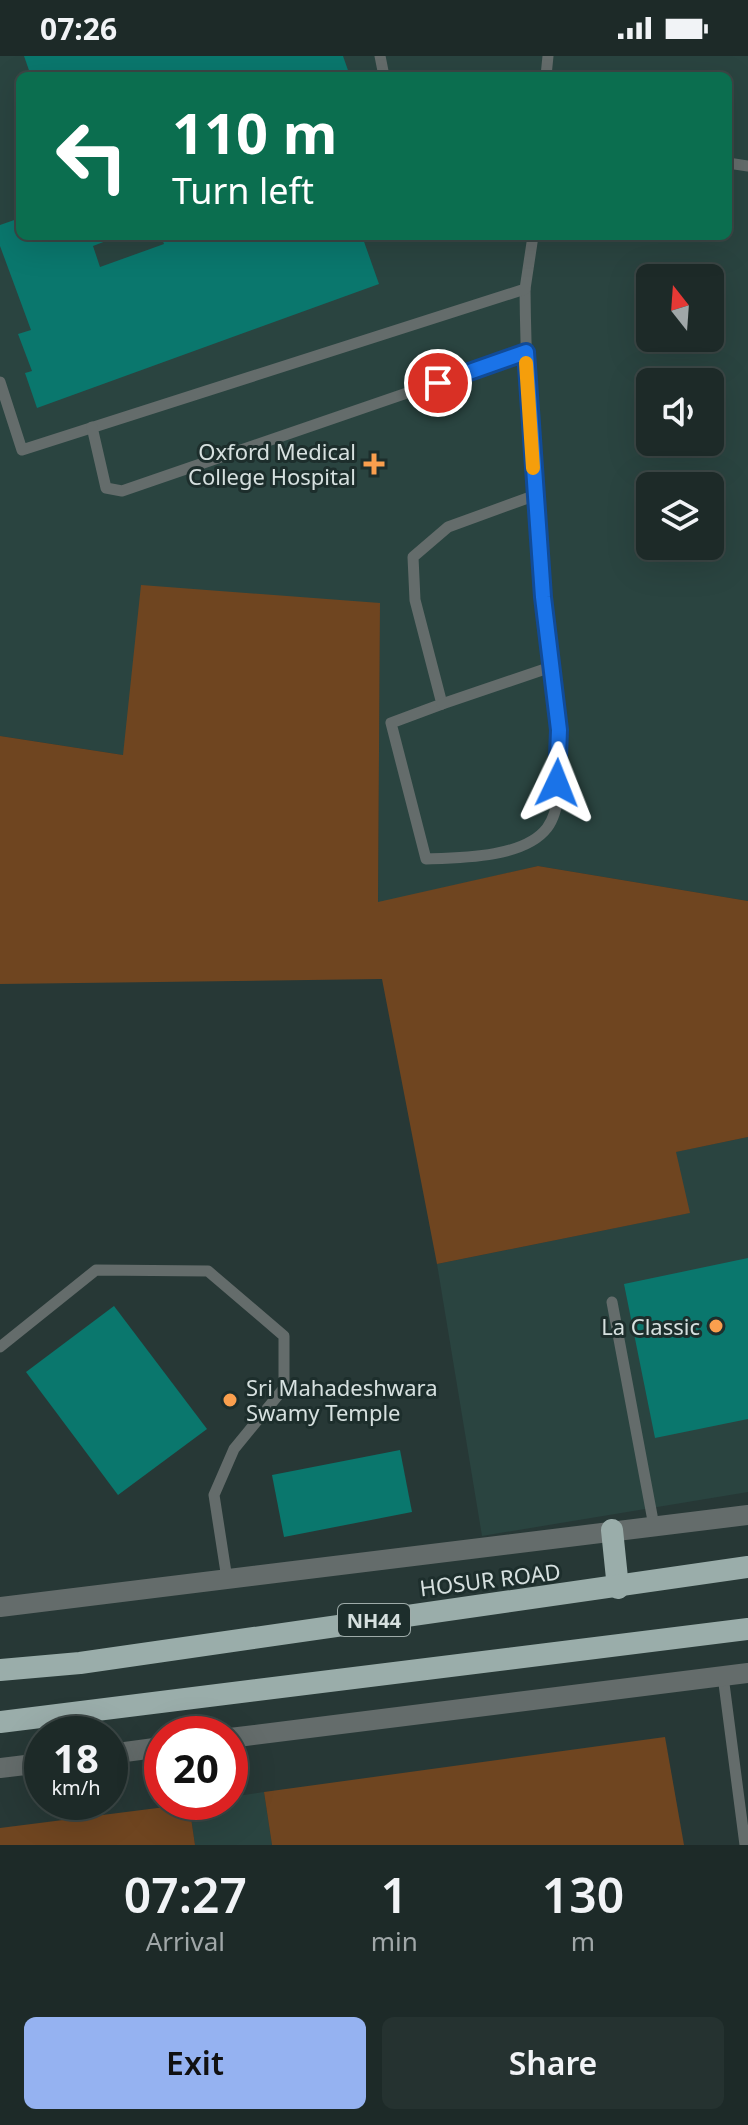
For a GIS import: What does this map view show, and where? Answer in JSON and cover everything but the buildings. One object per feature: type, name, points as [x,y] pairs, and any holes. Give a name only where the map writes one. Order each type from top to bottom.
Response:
[{"type":"highway","points":[[612,1530],[618,1588]]},
{"type":"highway","name":"HOSUR ROAD","points":[[0,1670],[80,1663],[748,1567]]},
{"type":"highway","name":"NH44","points":[[122,1716],[748,1629]]},
{"type":"highway","name":"NH44","points":[[0,1722],[24,1722]]},
{"type":"street","points":[[0,1607],[748,1515]]},
{"type":"street","points":[[248,1736],[748,1673]]},
{"type":"street","points":[[0,1768],[24,1765]]},
{"type":"lane","points":[[532,240],[525,289],[526,352],[551,667],[559,730],[556,810],[546,830],[508,851],[426,859],[391,723],[551,667]]},
{"type":"lane","points":[[0,382],[22,450],[525,289]]},
{"type":"lane","points":[[92,427],[106,488],[122,491],[526,352]]},
{"type":"lane","points":[[442,704],[415,600],[413,557],[448,527],[536,495]]},
{"type":"lane","points":[[0,1347],[96,1270],[208,1271],[284,1336],[284,1388],[234,1449],[214,1495],[227,1579]]},
{"type":"lane","points":[[612,1302],[654,1526]]},
{"type":"lane","points":[[723,1676],[745,1845]]},
{"type":"shaded area","name":"Oxford Medical College Hospital","points":[[0,56],[748,56],[748,901],[538,866],[378,903],[380,603],[123,755],[0,736]]},
{"type":"shaded area","points":[[141,585],[380,603],[378,902],[538,866],[748,901],[748,1137],[676,1152],[690,1213],[437,1264],[382,979],[0,984],[0,736],[123,755]]},
{"type":"shaded area","points":[[748,1137],[748,1492],[482,1536],[437,1264],[689,1213],[675,1152]]},
{"type":"shaded area","points":[[665,1737],[684,1845],[272,1845],[264,1792]]},
{"type":"shaded area","points":[[264,1792],[272,1845],[195,1845],[191,1820],[248,1820],[248,1794]]},
{"type":"shaded area","points":[[144,1810],[144,1820],[191,1820],[195,1845],[0,1845],[0,1828],[63,1820],[128,1820],[128,1812]]},
{"type":"slow traffic","points":[[526,363],[533,468]]},
{"type":"place","name":"Oxford Medical College Hospital","points":[[374,464]]},
{"type":"place","name":"La Classic","points":[[716,1326]]},
{"type":"place","name":"Sri Mahadeshwara Swamy Temple","points":[[230,1400]]},
{"type":"route","points":[[438,383],[526,352],[543,597],[559,730],[557,783]]}]
